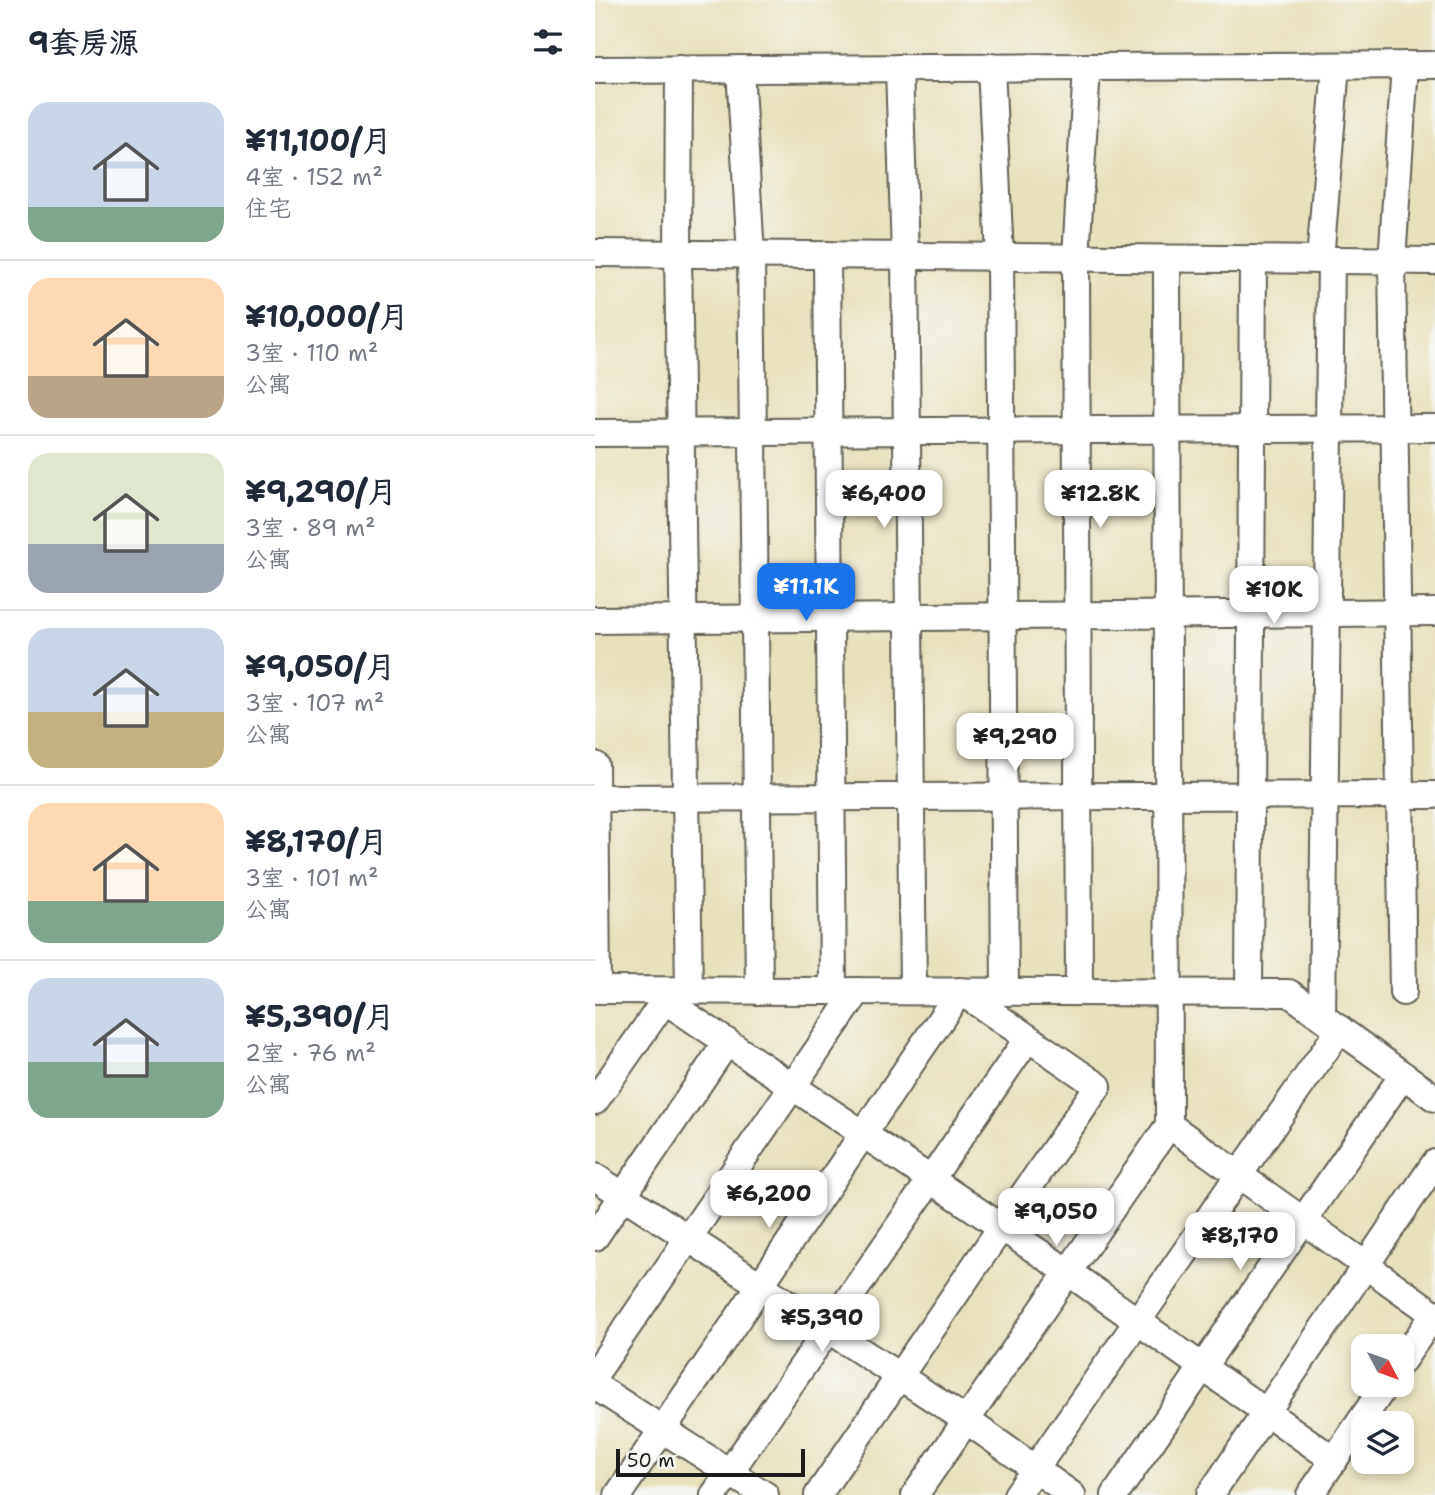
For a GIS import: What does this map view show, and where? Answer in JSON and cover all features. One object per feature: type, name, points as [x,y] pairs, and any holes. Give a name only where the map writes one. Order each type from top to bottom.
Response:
[{"type":"street","points":[[1403,992],[1392,261],[1405,65]]},
{"type":"street","points":[[595,70],[1435,65]]},
{"type":"street","points":[[1017,1495],[1239,1175],[1331,1023],[1325,795],[1329,429],[1325,260],[1336,66]]},
{"type":"street","points":[[991,67],[1000,257],[1005,992]]},
{"type":"street","points":[[1079,992],[1076,258],[1087,67]]},
{"type":"street","points":[[899,68],[905,256],[913,991]]},
{"type":"street","points":[[595,1101],[669,994],[687,798],[678,254],[679,69]]},
{"type":"street","points":[[740,69],[751,255],[759,991]]},
{"type":"street","points":[[595,253],[1435,261]]},
{"type":"street","points":[[595,1374],[793,1087],[846,991],[831,797],[827,255]]},
{"type":"street","points":[[915,1495],[1169,1125],[1167,259]]},
{"type":"street","points":[[1249,992],[1253,259]]},
{"type":"street","points":[[595,433],[1435,428]]},
{"type":"street","points":[[595,620],[1435,612]]},
{"type":"street","points":[[595,765],[596,990],[669,994],[759,991],[1289,993],[1435,1098]]},
{"type":"street","points":[[595,799],[1435,795]]},
{"type":"street","points":[[818,1495],[1098,1086],[960,991]]},
{"type":"street","points":[[618,1495],[960,991]]},
{"type":"street","points":[[669,994],[727,1042],[1068,1272],[1334,1460]]},
{"type":"street","points":[[714,1495],[1028,1038]]},
{"type":"street","points":[[595,1237],[727,1042]]},
{"type":"street","points":[[1115,1495],[1403,1075]]},
{"type":"street","points":[[1169,1125],[1435,1314],[1414,1344]]},
{"type":"street","points":[[1210,1495],[1435,1163]]},
{"type":"street","points":[[595,1177],[966,1420],[1072,1495]]},
{"type":"street","points":[[595,1386],[765,1495]]},
{"type":"street","points":[[1310,1495],[1377,1397]]}]
